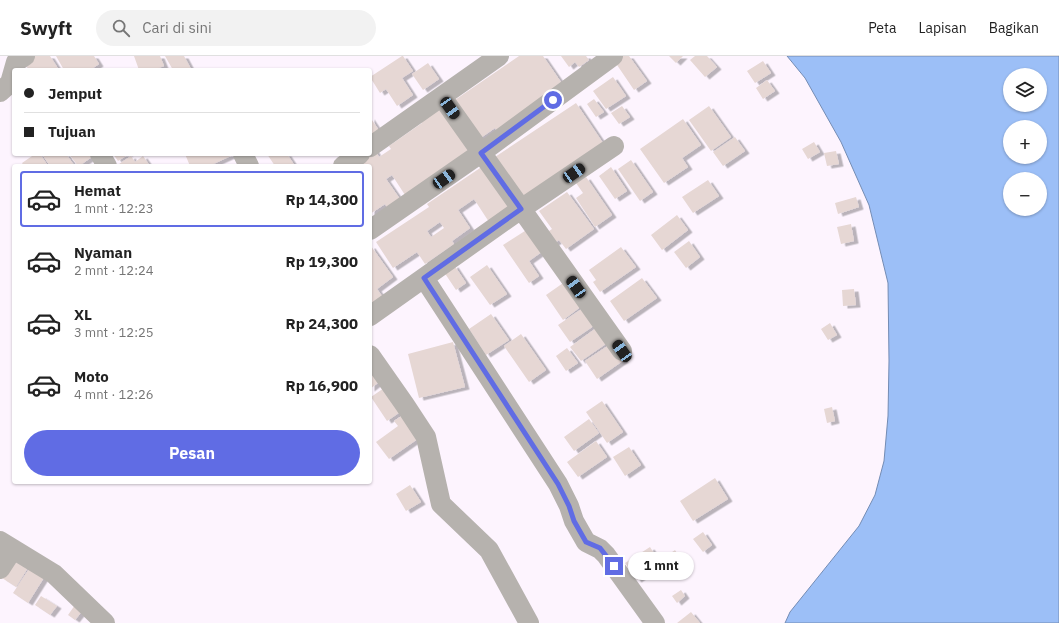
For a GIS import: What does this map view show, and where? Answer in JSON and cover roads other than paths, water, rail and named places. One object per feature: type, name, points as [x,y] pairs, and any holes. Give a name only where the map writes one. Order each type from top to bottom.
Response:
[{"type":"street","points":[[14,68],[16,62],[25,56]]},
{"type":"street","points":[[372,146],[499,56]]},
{"type":"street","points":[[372,229],[481,153],[612,56]]},
{"type":"street","points":[[8,86],[12,74]]},
{"type":"street","points":[[442,97],[622,351]]},
{"type":"street","points":[[372,315],[521,209],[614,146]]},
{"type":"street","points":[[346,164],[357,156]]},
{"type":"street","points":[[424,278],[558,484],[569,506],[574,521],[586,542],[600,548],[656,623]]},
{"type":"street","points":[[372,358],[405,404],[426,437],[441,504],[489,550],[529,623]]},
{"type":"street","points":[[0,569],[6,545],[54,574],[105,623]]},
{"type":"water","points":[[787,56],[1059,56],[1059,623],[785,623],[790,612],[859,526],[875,495],[884,461],[888,416],[888,283],[869,205],[841,142],[805,78]]}]
